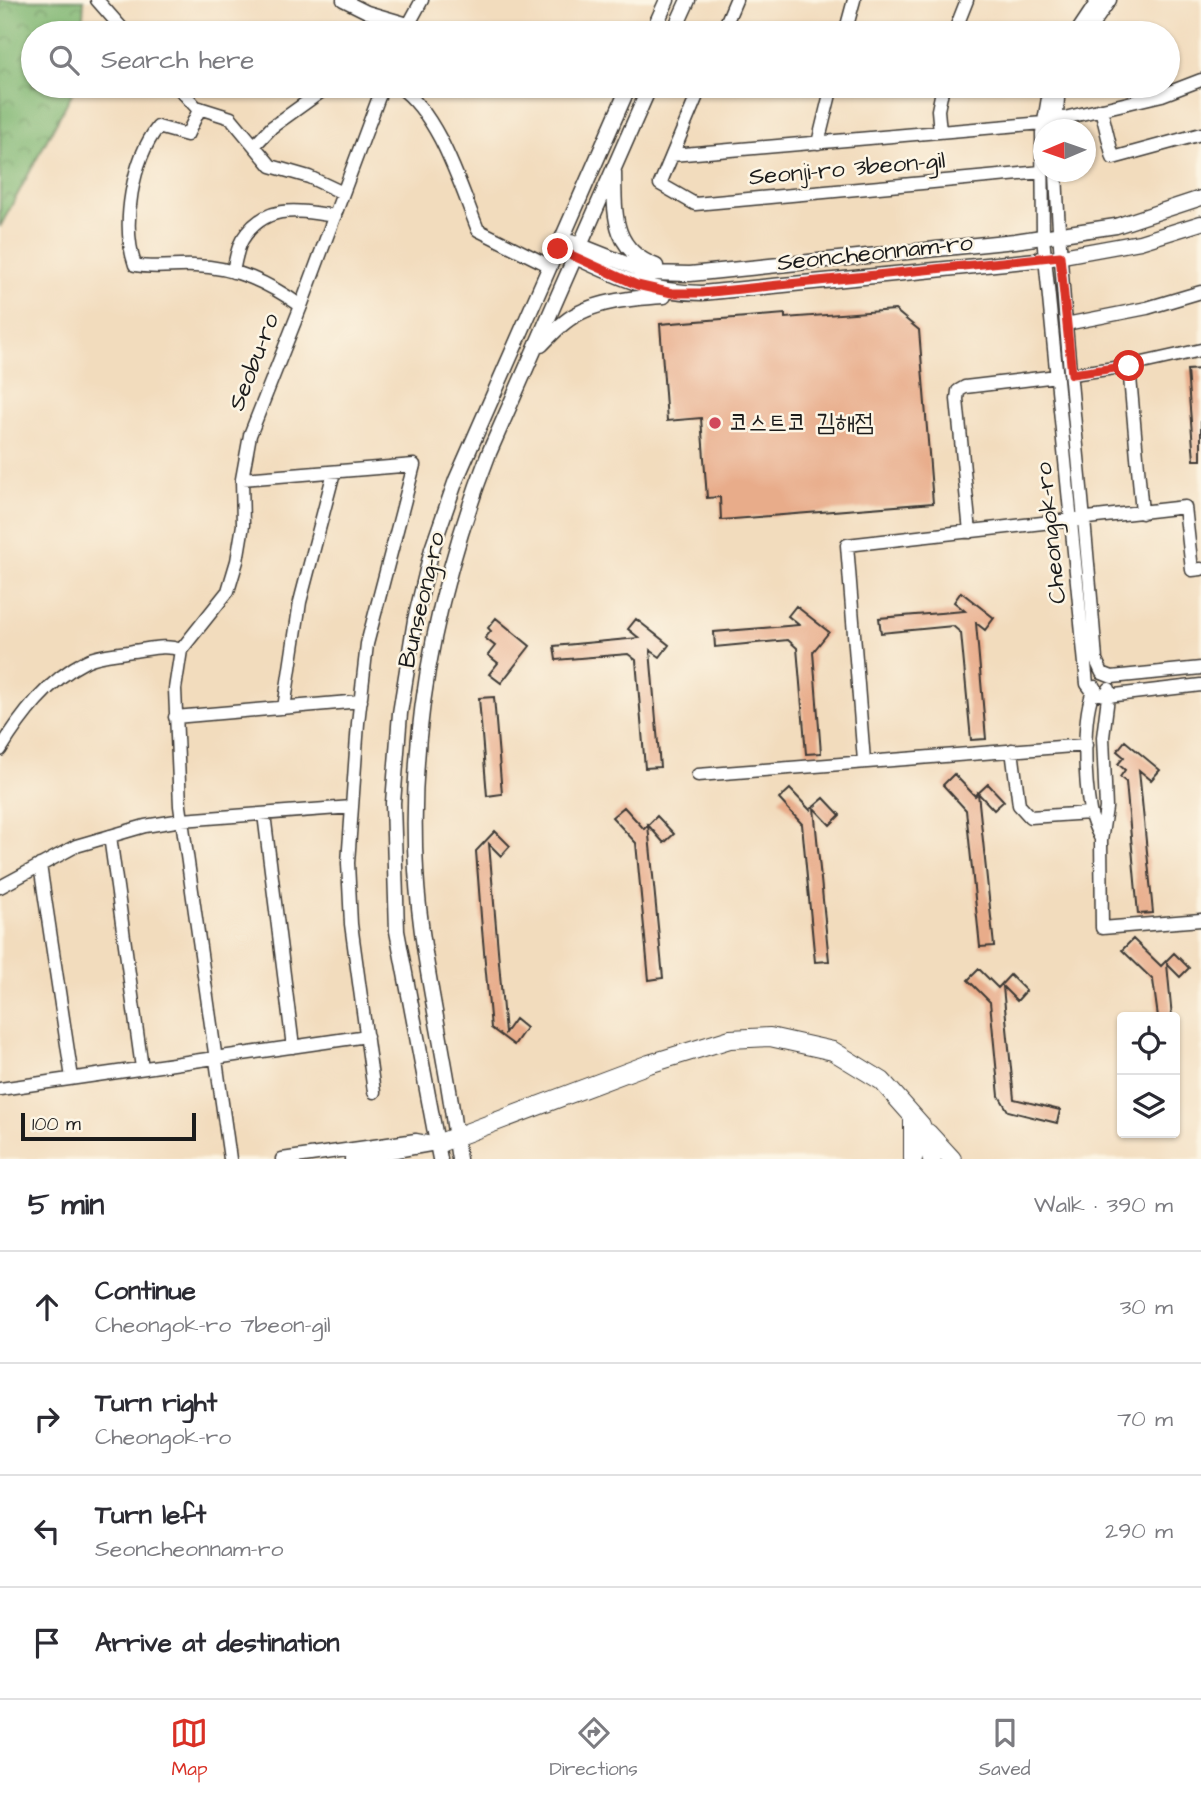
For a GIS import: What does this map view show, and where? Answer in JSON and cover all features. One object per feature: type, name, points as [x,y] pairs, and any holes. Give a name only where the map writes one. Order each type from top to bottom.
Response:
[{"type":"highway","points":[[439,1151],[456,1137],[649,1063],[730,1038],[771,1037],[833,1051],[882,1081],[951,1159]]},
{"type":"highway","points":[[913,1159],[917,1120]]},
{"type":"highway","points":[[917,1120],[932,1159]]},
{"type":"main road","points":[[657,21],[667,0]]},
{"type":"main road","points":[[678,21],[688,0]]},
{"type":"main road","name":"Bunseong-ro","points":[[439,1151],[397,931],[393,803],[400,713],[415,620],[432,549],[480,423],[624,98]]},
{"type":"main road","name":"Bunseong-ro","points":[[459,1159],[425,962],[416,869],[421,711],[442,601],[468,507],[489,453],[645,98]]},
{"type":"main road","points":[[614,167],[618,228],[627,247],[640,260],[677,273]]},
{"type":"main road","name":"Seoncheonnam-ro","points":[[578,252],[649,273],[677,273],[1059,235],[1116,226],[1201,198]]},
{"type":"main road","name":"Seoncheonnam-ro","points":[[560,243],[637,285],[672,293],[702,293],[1053,258],[1140,242],[1201,223]]},
{"type":"main road","points":[[535,350],[567,320],[591,309],[628,298],[702,293]]},
{"type":"street","points":[[97,0],[115,21]]},
{"type":"street","points":[[344,0],[388,21]]},
{"type":"street","points":[[410,21],[422,0]]},
{"type":"street","points":[[727,21],[736,0]]},
{"type":"street","points":[[848,21],[853,0]]},
{"type":"street","points":[[959,21],[967,0]]},
{"type":"street","points":[[1086,21],[1103,1]]},
{"type":"street","points":[[1093,21],[1103,1]]},
{"type":"street","points":[[1180,88],[1201,80]]},
{"type":"street","points":[[188,98],[196,107],[231,118],[271,166],[309,177],[344,193]]},
{"type":"street","points":[[255,145],[272,127],[312,98]]},
{"type":"street","name":"Seobu-ro","points":[[181,650],[228,591],[237,562],[243,524],[242,479],[250,435],[379,98]]},
{"type":"street","points":[[413,98],[432,125],[458,179],[478,230],[550,266]]},
{"type":"street","points":[[696,98],[672,155],[1033,125]]},
{"type":"street","points":[[817,143],[829,98]]},
{"type":"street","points":[[940,98],[938,110],[940,132]]},
{"type":"street","points":[[1044,119],[1048,98]]},
{"type":"street","points":[[1056,119],[1058,98]]},
{"type":"street","points":[[1074,119],[1147,98]]},
{"type":"street","points":[[187,135],[200,108]]},
{"type":"street","points":[[1101,110],[1113,158],[1201,134]]},
{"type":"street","points":[[199,143],[187,135],[158,127],[153,133],[139,163],[132,192],[129,249],[135,265],[199,266],[252,276],[301,306]]},
{"type":"street","name":"Seonji-ro 3beon-gil","points":[[672,155],[660,184],[695,204],[1033,173]]},
{"type":"street","points":[[1042,182],[1043,237],[1053,258]]},
{"type":"street","points":[[1053,258],[1059,235],[1056,182]]},
{"type":"street","points":[[233,272],[241,241],[264,216],[293,210],[335,216]]},
{"type":"street","name":"Cheongok-ro","points":[[1053,258],[1066,324],[1072,374],[1096,660],[1107,675]]},
{"type":"street","name":"Cheongok-ro","points":[[1053,258],[1057,376],[1087,684],[1093,692]]},
{"type":"street","points":[[1066,324],[1147,308],[1201,292]]},
{"type":"street","points":[[1072,374],[1129,366],[1201,350]]},
{"type":"street","points":[[1129,366],[1142,513]]},
{"type":"street","points":[[970,532],[958,391],[964,387],[1057,376]]},
{"type":"street","points":[[242,479],[414,465],[367,643],[348,863],[351,924],[374,1092]]},
{"type":"street","points":[[284,708],[300,602],[334,471]]},
{"type":"street","points":[[864,761],[846,545],[1185,508],[1192,570],[1201,569]]},
{"type":"street","points":[[0,750],[14,727],[34,703],[59,679],[87,660],[168,646],[181,650],[175,689],[175,717],[182,820],[230,1159]]},
{"type":"street","points":[[1101,841],[1090,813],[1086,745],[1087,713],[1093,692],[1107,675],[1201,668]]},
{"type":"street","points":[[1107,675],[1103,737],[1106,808],[1101,841],[1102,928],[1201,920]]},
{"type":"street","points":[[1093,692],[1107,696],[1201,685]]},
{"type":"street","points":[[175,717],[361,701]]},
{"type":"street","points":[[698,775],[1086,745]]},
{"type":"street","points":[[1012,750],[1019,805],[1030,817],[1090,813]]},
{"type":"street","points":[[0,887],[76,846],[145,826],[182,820],[352,807]]},
{"type":"street","points":[[264,814],[293,1047]]},
{"type":"street","points":[[110,836],[142,1068]]},
{"type":"street","points":[[40,865],[72,1078]]},
{"type":"street","points":[[0,1088],[366,1037]]},
{"type":"street","points":[[282,1159],[416,1140],[439,1151]]},
{"type":"street","points":[[351,1159],[406,1151],[439,1151]]},
{"type":"green space","points":[[0,0],[84,0],[83,21],[21,21],[21,98],[70,98],[0,227]]},
{"type":"building","points":[[895,310],[919,330],[933,503],[721,520],[720,497],[707,498],[701,418],[667,421],[660,324],[785,314],[785,318]]},
{"type":"building","points":[[1201,369],[1201,460],[1194,460],[1187,370]]},
{"type":"building","points":[[961,592],[994,618],[985,630],[976,623],[986,739],[971,740],[961,633],[953,626],[881,633],[879,618],[965,611],[954,602]]},
{"type":"building","points":[[796,606],[829,632],[813,652],[821,753],[806,754],[797,648],[788,640],[715,647],[714,632],[799,625],[788,616]]},
{"type":"building","points":[[496,618],[530,646],[501,683],[489,674],[498,663],[488,655],[495,646],[485,638],[491,631],[488,628]]},
{"type":"building","points":[[636,619],[669,645],[660,657],[650,650],[660,767],[645,768],[636,660],[628,654],[556,660],[554,646],[639,638],[628,629]]},
{"type":"building","points":[[494,697],[502,794],[487,796],[479,698]]},
{"type":"building","points":[[1125,741],[1160,770],[1151,780],[1139,770],[1153,913],[1138,914],[1126,782],[1120,777],[1125,770],[1118,764],[1124,757],[1117,751]]},
{"type":"building","points":[[954,774],[975,796],[978,793],[994,946],[980,947],[966,810],[943,785]]},
{"type":"building","points":[[988,784],[1004,801],[994,810],[978,793]]},
{"type":"building","points":[[790,789],[810,810],[824,798],[840,815],[830,825],[814,808],[829,961],[815,962],[802,824],[779,799]]},
{"type":"building","points":[[624,807],[644,829],[648,825],[663,978],[649,980],[636,843],[612,817]]},
{"type":"building","points":[[657,816],[674,834],[664,843],[648,825]]},
{"type":"building","points":[[495,831],[510,846],[501,856],[489,844],[505,1033],[515,1019],[526,1028],[514,1045],[491,1028],[482,929],[476,851]]},
{"type":"building","points":[[1133,939],[1161,966],[1174,953],[1189,968],[1180,977],[1167,964],[1172,1012],[1157,1012],[1153,980],[1122,950]]},
{"type":"building","points":[[979,969],[998,988],[1010,975],[1026,991],[1017,1001],[1003,987],[1014,1099],[1060,1110],[1057,1123],[1008,1111],[999,1096],[990,1002],[968,980]]},
{"type":"place","name":"코스트코 김해점","points":[[715,423]]},
{"type":"route","points":[[558,249],[637,285],[672,293],[702,293],[1060,256],[1072,374],[1129,366]]}]
